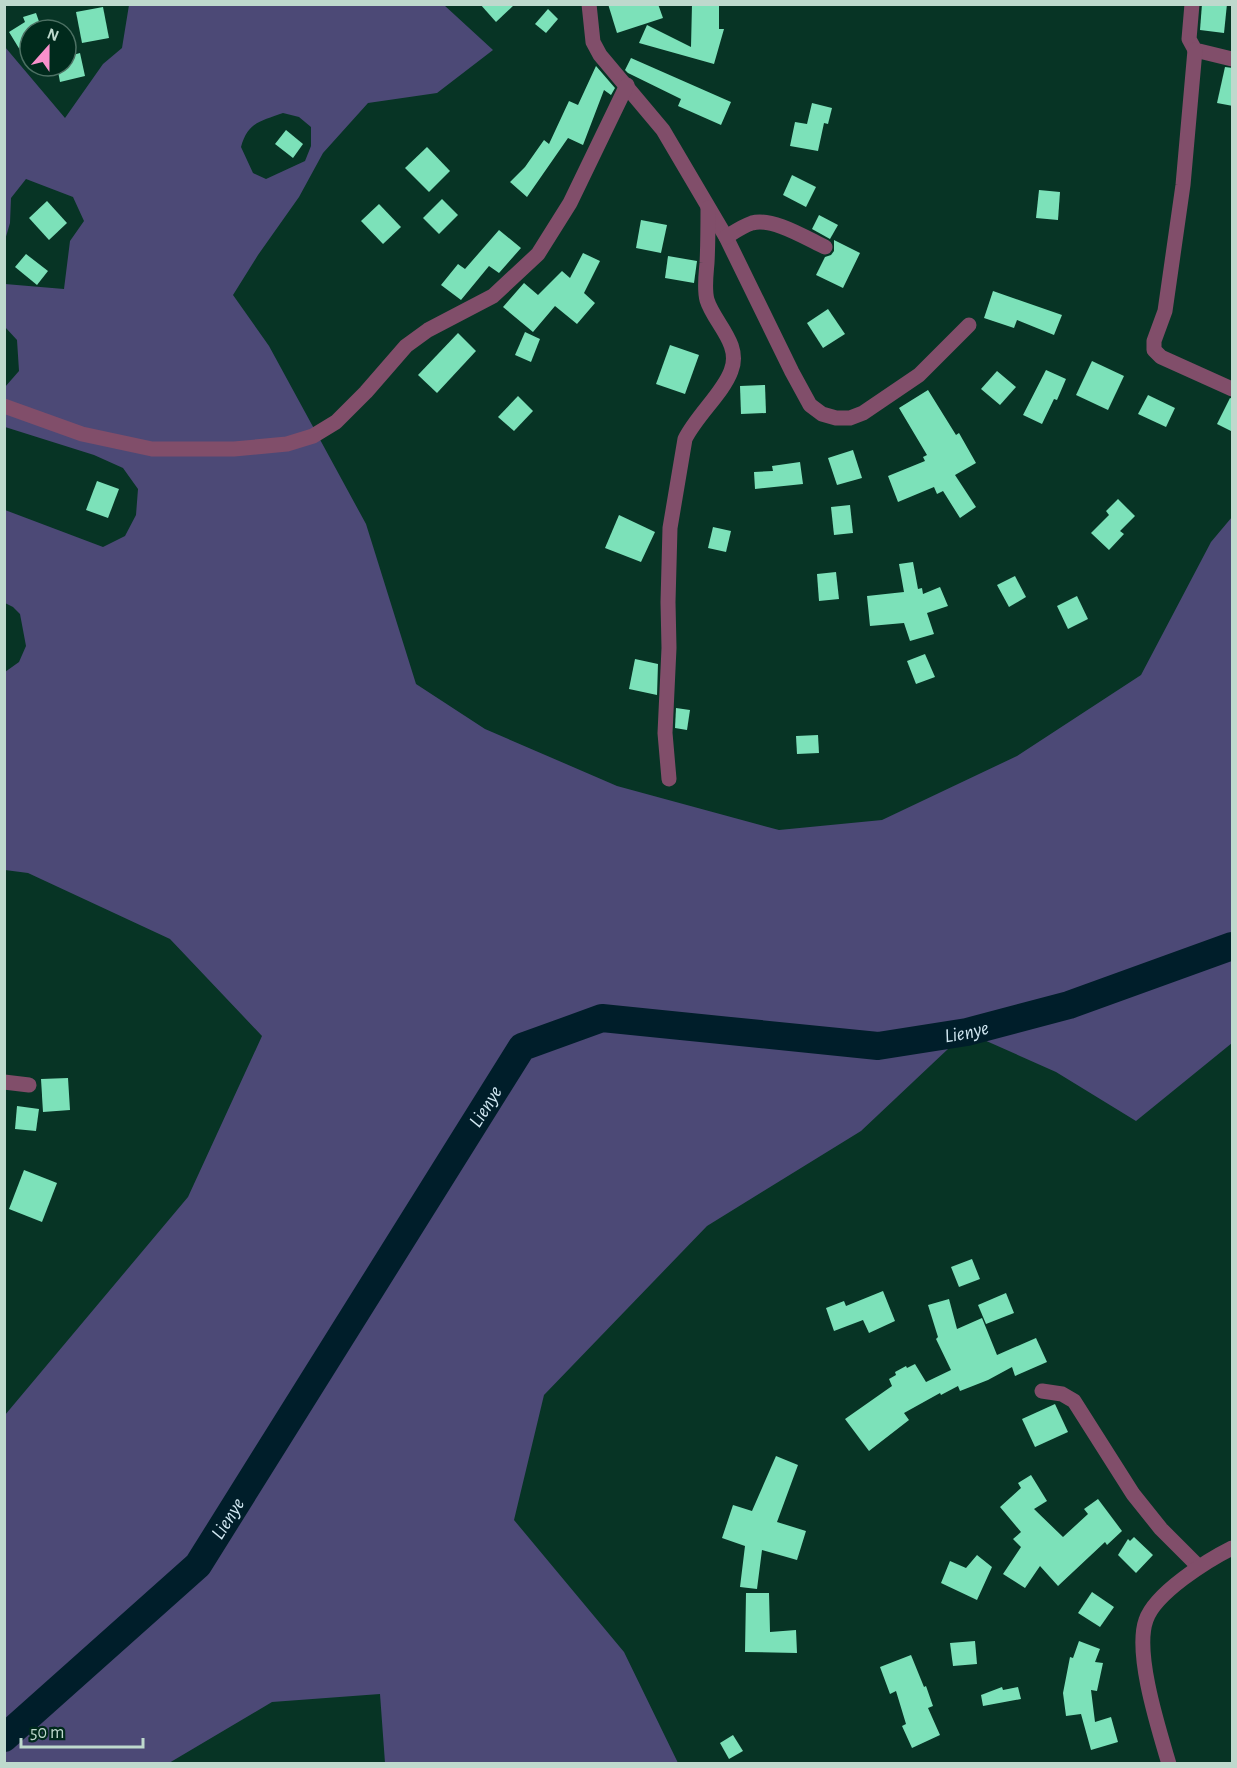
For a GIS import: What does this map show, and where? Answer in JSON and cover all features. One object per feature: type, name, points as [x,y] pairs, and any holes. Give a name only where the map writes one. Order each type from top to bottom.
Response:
[{"type":"street","points":[[589,4],[593,42],[600,55],[663,129],[726,237],[810,405],[822,414],[836,418],[850,418],[863,413],[919,375],[969,325]]},
{"type":"street","points":[[1192,4],[1190,39],[1195,51],[1183,185],[1165,311],[1154,341],[1154,350],[1161,357],[1233,389]]},
{"type":"street","points":[[1195,51],[1233,59]]},
{"type":"street","points":[[4,406],[82,434],[152,448],[234,450],[287,444],[313,436],[336,422],[406,346],[428,330],[493,296],[538,254],[570,203],[627,85]]},
{"type":"street","points":[[669,779],[665,733],[669,648],[670,528],[686,440],[691,427],[732,370],[733,354],[726,332],[707,299],[708,208]]},
{"type":"street","points":[[726,237],[750,223],[762,221],[796,233],[825,247]]},
{"type":"street","points":[[4,1082],[29,1085]]},
{"type":"street","points":[[1042,1391],[1062,1394],[1074,1401],[1133,1494],[1161,1530],[1198,1566]]},
{"type":"street","points":[[1169,1764],[1152,1704],[1144,1649],[1143,1630],[1146,1618],[1154,1607],[1198,1566],[1233,1548]]},
{"type":"shaded area","points":[[129,5],[444,5],[493,50],[437,93],[368,103],[323,153],[299,197],[233,295],[269,346],[366,524],[416,684],[485,729],[617,786],[779,830],[882,820],[1017,756],[1141,675],[1211,542],[1232,517],[1232,1043],[1136,1121],[1056,1072],[966,1032],[861,1131],[707,1226],[544,1395],[514,1520],[624,1652],[678,1763],[385,1763],[380,1694],[272,1702],[169,1763],[5,1763],[5,1415],[188,1197],[262,1036],[170,939],[28,873],[5,870],[5,672],[19,662],[26,646],[20,614],[5,603],[5,510],[103,547],[125,536],[136,515],[138,489],[123,468],[94,455],[5,427],[5,387],[19,371],[17,340],[5,327],[5,284],[64,289],[70,241],[84,221],[73,197],[26,179],[11,198],[10,223],[5,240],[5,47],[18,62],[18,78],[31,78],[65,118],[103,64],[122,48]],"holes":[[[283,113],[299,117],[311,127],[311,146],[305,161],[266,179],[253,173],[241,147],[247,132],[252,127]]]},
{"type":"building","points":[[480,4],[515,4],[496,22]]},
{"type":"building","points":[[608,4],[658,4],[663,18],[617,33]]},
{"type":"building","points":[[692,4],[719,4],[719,29],[724,29],[714,64],[639,43],[647,25],[691,47]]},
{"type":"building","points":[[1202,4],[1227,4],[1224,33],[1200,30]]},
{"type":"building","points":[[103,7],[109,38],[82,43],[76,12]]},
{"type":"building","points":[[548,9],[558,19],[546,33],[535,24]]},
{"type":"building","points":[[36,13],[38,18],[23,18]]},
{"type":"building","points":[[18,26],[18,47],[9,32]]},
{"type":"building","points":[[80,53],[85,76],[78,78],[78,54]]},
{"type":"building","points":[[631,58],[731,102],[721,125],[678,106],[681,99],[628,73],[625,70]]},
{"type":"building","points":[[596,66],[615,88],[611,95],[604,90],[583,145],[568,138],[527,197],[510,182],[525,167],[544,140],[549,144],[569,101],[578,105]]},
{"type":"building","points":[[1225,67],[1233,68],[1233,106],[1217,103]]},
{"type":"building","points":[[59,78],[77,78],[60,82]]},
{"type":"building","points":[[812,103],[832,108],[828,124],[824,123],[818,151],[790,146],[795,122],[807,124]]},
{"type":"building","points":[[286,130],[303,144],[293,158],[275,144]]},
{"type":"building","points":[[427,147],[450,171],[429,192],[405,168]]},
{"type":"building","points":[[792,175],[816,187],[806,207],[783,195]]},
{"type":"building","points":[[1039,190],[1060,192],[1058,220],[1036,218]]},
{"type":"building","points":[[442,199],[458,215],[439,234],[423,218]]},
{"type":"building","points":[[47,201],[67,223],[49,240],[29,218]]},
{"type":"building","points":[[379,204],[401,227],[383,244],[361,221]]},
{"type":"building","points":[[819,215],[838,225],[830,239],[812,229]]},
{"type":"building","points":[[641,220],[667,225],[661,253],[636,248]]},
{"type":"building","points":[[499,230],[521,248],[499,273],[489,266],[461,300],[441,285],[458,264],[465,269]]},
{"type":"building","points":[[834,240],[860,253],[843,288],[816,275],[825,257],[834,251]]},
{"type":"building","points":[[583,253],[600,261],[584,293],[595,303],[577,324],[555,306],[533,332],[503,307],[524,283],[538,295],[562,271],[570,278]]},
{"type":"building","points":[[26,254],[48,271],[37,285],[15,267]]},
{"type":"building","points":[[668,256],[697,261],[694,283],[665,278]]},
{"type":"building","points":[[993,291],[1062,315],[1054,335],[1017,320],[1014,328],[984,318]]},
{"type":"building","points":[[828,309],[845,334],[823,348],[807,323]]},
{"type":"building","points":[[525,332],[540,339],[531,362],[515,355]]},
{"type":"building","points":[[458,333],[476,351],[437,393],[418,375]]},
{"type":"building","points":[[670,345],[699,355],[685,394],[656,384]]},
{"type":"building","points":[[1092,361],[1124,376],[1108,410],[1076,395]]},
{"type":"building","points":[[1046,370],[1066,379],[1057,400],[1054,399],[1042,424],[1023,415]]},
{"type":"building","points":[[997,371],[1016,387],[1000,405],[981,389]]},
{"type":"building","points":[[765,385],[766,413],[741,414],[740,386]]},
{"type":"building","points":[[928,390],[956,435],[959,433],[976,463],[955,475],[976,507],[960,518],[943,491],[937,494],[934,487],[898,502],[888,476],[925,461],[923,457],[927,455],[899,408]]},
{"type":"building","points":[[1148,395],[1175,408],[1166,427],[1138,414]]},
{"type":"building","points":[[518,396],[533,411],[514,431],[498,417]]},
{"type":"building","points":[[1230,398],[1233,399],[1233,432],[1217,424]]},
{"type":"building","points":[[853,450],[862,478],[837,485],[828,458]]},
{"type":"building","points":[[800,462],[803,484],[755,489],[754,472],[773,471],[772,466]]},
{"type":"building","points":[[97,481],[119,489],[108,518],[86,510]]},
{"type":"building","points":[[1118,499],[1135,516],[1120,531],[1124,534],[1109,550],[1091,533],[1109,515],[1106,511]]},
{"type":"building","points":[[850,505],[853,533],[834,535],[831,507]]},
{"type":"building","points":[[619,515],[655,532],[641,562],[605,548]]},
{"type":"building","points":[[713,527],[731,531],[726,552],[708,548]]},
{"type":"building","points":[[913,562],[918,589],[922,588],[923,594],[940,587],[948,606],[927,613],[934,634],[910,641],[904,623],[870,626],[867,596],[904,592],[899,564]]},
{"type":"building","points":[[836,572],[839,599],[819,601],[817,574]]},
{"type":"building","points":[[1015,576],[1026,597],[1009,607],[997,585]]},
{"type":"building","points":[[1077,596],[1088,619],[1068,629],[1057,606]]},
{"type":"building","points":[[925,654],[935,677],[916,684],[907,661]]},
{"type":"building","points":[[635,659],[658,664],[657,695],[629,689]]},
{"type":"building","points":[[676,708],[690,710],[687,730],[675,728]]},
{"type":"building","points":[[818,735],[819,753],[797,754],[796,736]]},
{"type":"building","points":[[68,1078],[70,1110],[43,1112],[41,1079]]},
{"type":"building","points":[[17,1106],[39,1109],[36,1131],[15,1129]]},
{"type":"building","points":[[24,1170],[57,1183],[42,1222],[9,1209]]},
{"type":"building","points":[[972,1259],[980,1279],[959,1287],[951,1267]]},
{"type":"building","points":[[883,1291],[895,1321],[869,1333],[863,1320],[834,1331],[826,1308],[844,1301],[846,1306]]},
{"type":"building","points":[[1006,1293],[1014,1313],[986,1324],[978,1305]]},
{"type":"building","points":[[949,1299],[957,1329],[982,1318],[997,1355],[1036,1338],[1047,1362],[1015,1376],[1012,1367],[960,1391],[958,1386],[941,1395],[940,1393],[904,1413],[909,1420],[869,1451],[845,1419],[892,1386],[889,1379],[896,1375],[895,1372],[906,1366],[907,1368],[915,1364],[926,1382],[951,1370],[936,1339],[938,1337],[928,1305]]},
{"type":"building","points":[[1055,1404],[1068,1432],[1035,1447],[1022,1419]]},
{"type":"building","points":[[776,1456],[798,1465],[777,1522],[806,1531],[797,1560],[762,1550],[757,1589],[740,1587],[745,1546],[722,1538],[733,1505],[752,1511]]},
{"type":"building","points":[[1031,1475],[1047,1501],[1034,1509],[1063,1537],[1088,1514],[1084,1509],[1098,1499],[1122,1531],[1107,1545],[1105,1542],[1058,1586],[1040,1566],[1025,1588],[1003,1574],[1021,1547],[1013,1539],[1021,1532],[1000,1507],[1021,1488],[1018,1483]]},
{"type":"building","points":[[1134,1537],[1153,1555],[1136,1573],[1118,1555],[1128,1539],[1130,1541]]},
{"type":"building","points":[[977,1555],[992,1567],[977,1600],[941,1583],[950,1561],[966,1568]]},
{"type":"building","points":[[1092,1592],[1114,1607],[1100,1627],[1078,1613]]},
{"type":"building","points":[[746,1593],[769,1593],[770,1632],[796,1630],[797,1653],[745,1652]]},
{"type":"building","points":[[975,1641],[977,1664],[953,1666],[950,1643]]},
{"type":"building","points":[[1079,1641],[1100,1649],[1095,1662],[1103,1663],[1097,1691],[1091,1690],[1095,1722],[1111,1717],[1118,1742],[1091,1750],[1081,1714],[1066,1716],[1063,1693],[1070,1657],[1073,1658]]},
{"type":"building","points":[[911,1655],[924,1687],[926,1686],[933,1706],[928,1708],[940,1735],[912,1748],[902,1726],[906,1724],[896,1691],[890,1694],[880,1667]]},
{"type":"building","points":[[1002,1687],[1003,1690],[1018,1687],[1021,1699],[983,1706],[981,1695]]},
{"type":"building","points":[[733,1735],[743,1751],[729,1759],[720,1743]]},
{"type":"waterway","name":"Lienye","points":[[4,1738],[198,1565],[522,1047],[602,1018],[878,1046],[967,1032],[1069,1005],[1232,946]]}]
